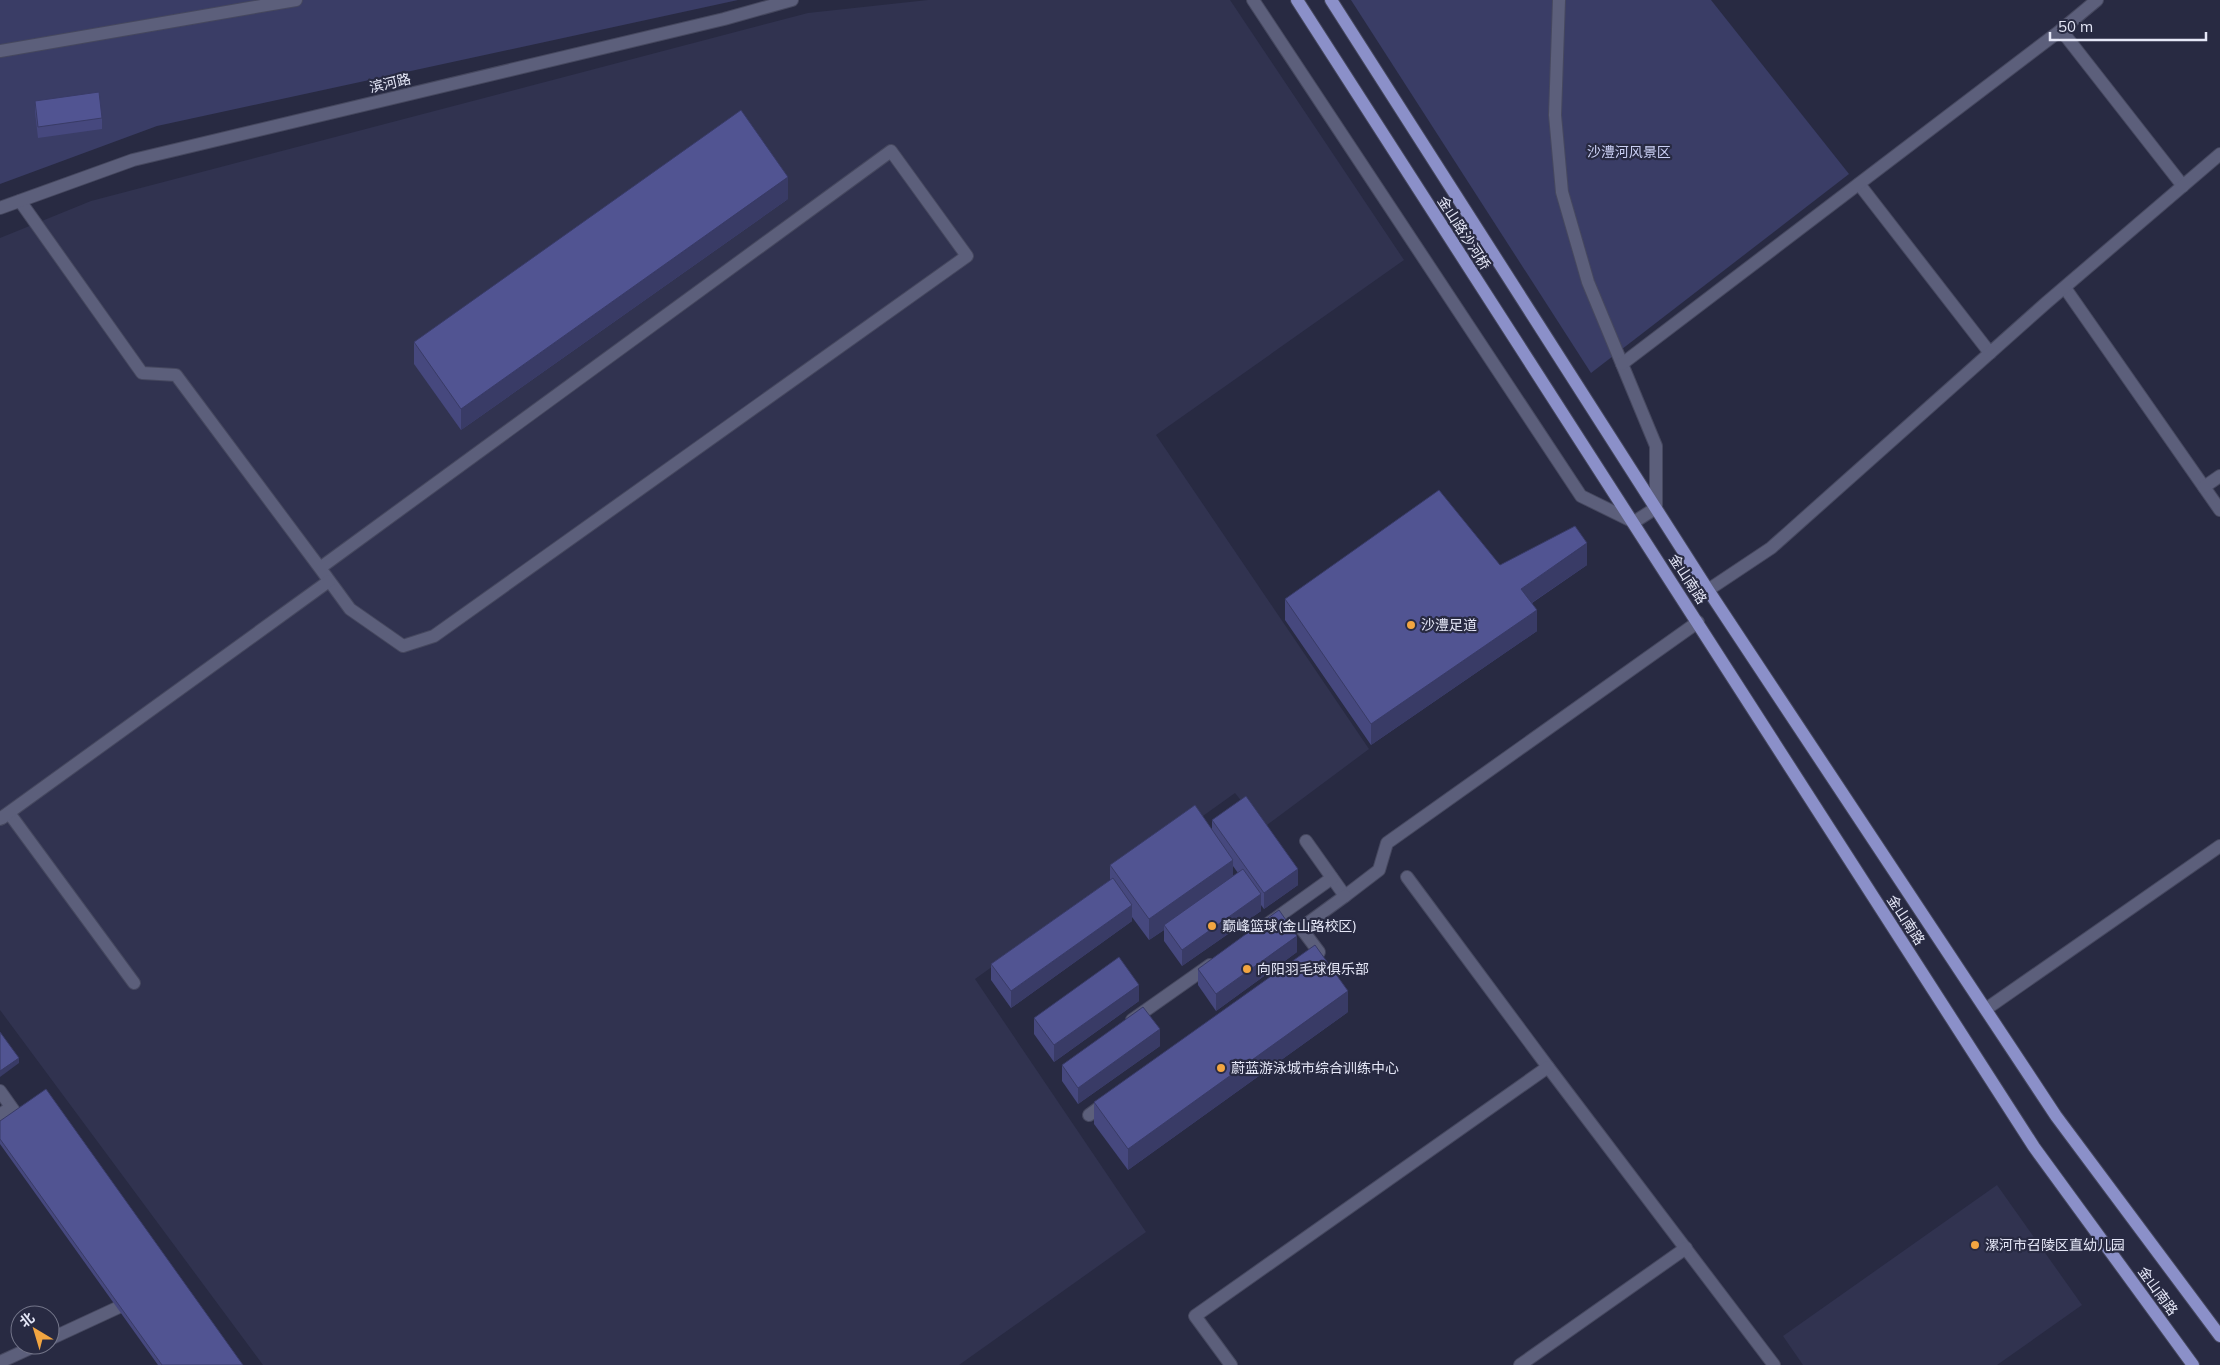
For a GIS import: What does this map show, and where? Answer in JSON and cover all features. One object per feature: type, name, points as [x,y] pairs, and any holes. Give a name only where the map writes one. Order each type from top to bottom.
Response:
[{"type":"main road","name":"金山路沙河桥","points":[[1297,0],[1607,482]]},
{"type":"main road","name":"金山路沙河桥","points":[[1331,0],[1629,465]]},
{"type":"main road","name":"金山南路","points":[[1629,465],[1708,590],[2056,1116],[2220,1336]]},
{"type":"main road","name":"金山南路","points":[[1607,482],[2034,1147],[2193,1365]]},
{"type":"street","points":[[0,51],[296,0]]},
{"type":"street","name":"滨河路","points":[[0,208],[133,160],[724,19],[792,0]]},
{"type":"street","points":[[1253,0],[1581,496],[1634,522],[1656,508],[1656,446],[1588,282],[1562,192],[1555,116],[1558,0]]},
{"type":"street","points":[[1622,364],[2098,0]]},
{"type":"street","points":[[2061,30],[2183,186]]},
{"type":"street","points":[[20,200],[142,373],[176,375],[350,610],[403,646],[434,636],[967,256],[891,151],[320,568]]},
{"type":"street","points":[[1708,590],[1771,548],[2064,288],[2220,154]]},
{"type":"street","points":[[1859,184],[1990,353]]},
{"type":"street","points":[[2064,288],[2220,510]]},
{"type":"street","points":[[2204,488],[2220,476]]},
{"type":"street","points":[[134,983],[5,816],[329,581]]},
{"type":"street","points":[[1303,963],[1319,952],[1301,928],[1379,870],[1387,843],[1698,622]]},
{"type":"street","points":[[1306,841],[1346,896]]},
{"type":"street","points":[[1986,1009],[2220,846]]},
{"type":"street","points":[[1407,876],[1548,1067],[1774,1365]]},
{"type":"street","points":[[1260,929],[1332,878]]},
{"type":"street","points":[[1124,1026],[1220,958]]},
{"type":"street","points":[[1231,1365],[1195,1316],[1548,1067]]},
{"type":"street","points":[[0,1091],[34,1138]]},
{"type":"street","points":[[1089,1114],[1120,1092]]},
{"type":"street","points":[[0,1115],[11,1107]]},
{"type":"street","points":[[1520,1365],[1686,1248]]},
{"type":"street","points":[[60,1334],[146,1295]]},
{"type":"street","points":[[0,1362],[16,1355]]},
{"type":"shaded area","points":[[928,0],[1230,0],[1404,260],[1156,435],[1369,749],[1263,828],[1235,793],[975,979],[1146,1232],[959,1365],[263,1365],[0,1010],[0,238],[91,201],[808,13]]},
{"type":"shaded area","name":"漯河市召陵区直幼儿园","points":[[1997,1185],[2082,1305],[1997,1365],[1803,1365],[1783,1336]]},
{"type":"green space","points":[[0,0],[738,0],[157,126],[0,184]]},
{"type":"green space","name":"沙澧河风景区","points":[[1351,0],[1711,0],[1849,174],[1591,373]]},
{"type":"building","points":[[99,92],[102,118],[38,127],[35,101]]},
{"type":"building","points":[[741,110],[788,177],[461,409],[414,342]]},
{"type":"building","name":"沙澧足道","points":[[1439,490],[1500,565],[1575,526],[1587,543],[1521,589],[1537,610],[1371,724],[1285,599]]},
{"type":"building","points":[[1246,796],[1298,869],[1264,893],[1212,820]]},
{"type":"building","points":[[1195,805],[1233,860],[1149,919],[1110,865]]},
{"type":"building","points":[[1243,869],[1261,894],[1182,950],[1164,925]]},
{"type":"building","points":[[1113,878],[1132,905],[1011,991],[991,964]]},
{"type":"building","points":[[1279,910],[1297,936],[1216,994],[1198,969]]},
{"type":"building","name":"蔚蓝游泳城市综合训练中心","points":[[1315,945],[1348,991],[1128,1149],[1094,1102]]},
{"type":"building","points":[[1119,957],[1139,985],[1054,1045],[1034,1018]]},
{"type":"building","points":[[1143,1007],[1160,1029],[1078,1088],[1062,1065]]},
{"type":"building","points":[[0,1032],[19,1058],[0,1071]]},
{"type":"building","points":[[46,1089],[243,1365],[162,1365],[0,1139],[0,1121]]},
{"type":"place","name":"沙澧足道","points":[[1411,625]]},
{"type":"place","name":"巅峰篮球(金山路校区)","points":[[1212,926]]},
{"type":"place","name":"向阳羽毛球俱乐部","points":[[1247,969]]},
{"type":"place","name":"蔚蓝游泳城市综合训练中心","points":[[1221,1068]]},
{"type":"place","name":"漯河市召陵区直幼儿园","points":[[1975,1245]]}]
